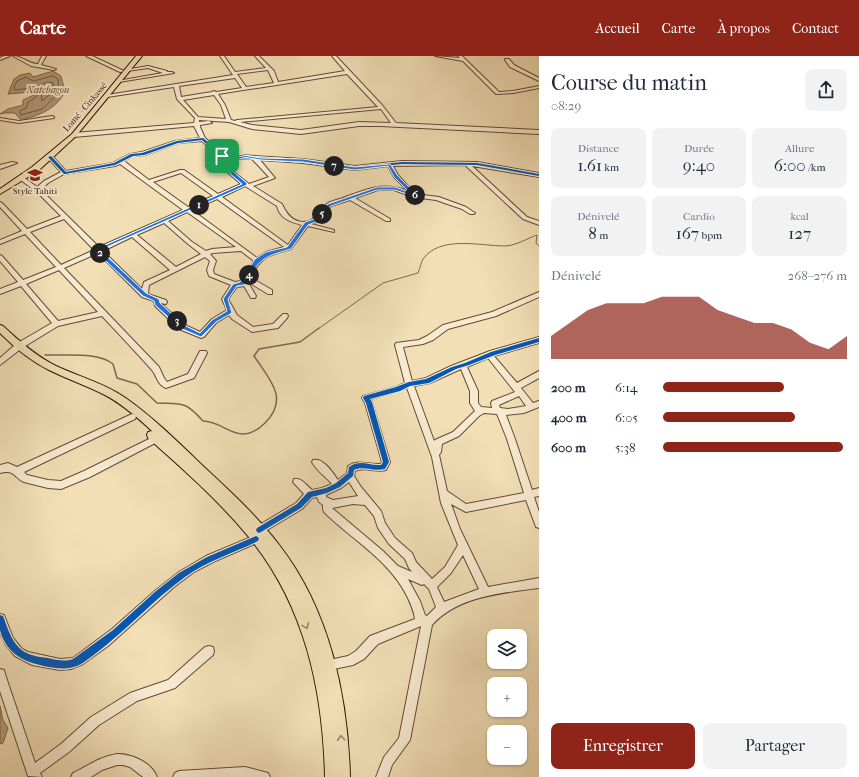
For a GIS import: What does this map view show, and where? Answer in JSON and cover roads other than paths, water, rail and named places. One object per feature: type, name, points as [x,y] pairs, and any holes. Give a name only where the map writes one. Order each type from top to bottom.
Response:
[{"type":"highway","name":"Lomé - Cinkassé","points":[[0,192],[50,157],[74,135],[119,82],[135,56]]},
{"type":"highway","name":"Lomé - Cinkassé","points":[[0,188],[61,141],[139,56]]},
{"type":"main road","points":[[0,328],[16,347],[39,366],[108,400],[132,417],[277,552],[299,590],[319,633],[329,665],[340,728],[343,777]]},
{"type":"main road","points":[[0,337],[52,367],[104,390],[128,406],[190,461],[258,534],[292,592],[307,628],[319,663],[329,717],[332,777]]},
{"type":"street","points":[[0,59],[8,56]]},
{"type":"street","points":[[15,56],[36,65],[54,69]]},
{"type":"street","points":[[36,65],[39,64],[44,56]]},
{"type":"street","points":[[89,56],[125,70],[148,67],[172,73],[119,82]]},
{"type":"street","points":[[222,56],[244,87]]},
{"type":"street","points":[[257,56],[272,72],[276,82]]},
{"type":"street","points":[[334,56],[394,124]]},
{"type":"street","points":[[437,56],[462,58],[470,56]]},
{"type":"street","points":[[462,58],[498,93],[539,87]]},
{"type":"street","points":[[507,60],[512,66],[539,80]]},
{"type":"street","points":[[107,96],[269,69]]},
{"type":"street","points":[[179,99],[244,87],[349,72]]},
{"type":"street","points":[[176,85],[179,99],[184,107],[197,118],[230,122],[252,127],[301,132],[359,124],[394,124],[539,132]]},
{"type":"street","points":[[214,92],[223,105],[230,122]]},
{"type":"street","points":[[74,135],[381,108]]},
{"type":"street","points":[[0,119],[22,122],[52,117]]},
{"type":"street","points":[[197,118],[197,130],[203,139],[222,156],[227,169],[247,185],[280,205],[281,210],[290,220],[304,225],[332,231]]},
{"type":"street","points":[[37,190],[46,182],[64,173],[121,162],[132,155],[141,154],[177,142],[203,139]]},
{"type":"street","points":[[222,156],[250,156],[261,159],[278,159],[355,168],[402,163],[467,164],[539,175]]},
{"type":"street","points":[[0,292],[61,267],[218,196],[247,185],[272,179],[258,160],[250,156]]},
{"type":"street","points":[[50,157],[64,173]]},
{"type":"street","points":[[261,166],[278,159]]},
{"type":"street","points":[[121,162],[257,260]]},
{"type":"street","points":[[0,167],[14,163]]},
{"type":"street","points":[[467,164],[525,218],[539,223]]},
{"type":"street","points":[[390,165],[396,176],[416,196]]},
{"type":"street","points":[[148,182],[181,171],[289,248]]},
{"type":"street","points":[[22,178],[37,190],[144,295],[160,301],[157,304],[182,326],[201,335],[214,321],[230,311]]},
{"type":"street","points":[[242,284],[257,260],[268,253],[289,248],[304,225],[316,220],[329,205],[334,202],[382,188],[395,188],[416,196],[437,198],[464,208],[472,213]]},
{"type":"street","points":[[351,198],[388,220]]},
{"type":"street","points":[[0,204],[156,369],[161,380],[166,385],[191,376],[203,353]]},
{"type":"street","points":[[0,242],[64,217]]},
{"type":"street","points":[[164,220],[190,243],[206,253],[213,261],[210,270],[211,275],[236,284],[246,284],[253,296]]},
{"type":"street","points":[[133,234],[175,270]]},
{"type":"street","points":[[144,295],[146,284],[206,253],[219,250],[242,249]]},
{"type":"street","points":[[0,257],[56,324]]},
{"type":"street","points":[[270,292],[251,281],[235,285],[225,299],[234,316],[252,330],[275,326],[285,316]]},
{"type":"street","points":[[485,592],[475,567],[463,546],[443,493],[437,459],[409,384],[398,347],[399,345],[420,342],[430,338],[446,327],[494,314],[539,294]]},
{"type":"street","points":[[0,362],[16,347],[56,324],[104,313]]},
{"type":"street","points":[[0,619],[5,636],[20,655],[31,660],[70,665],[103,643],[126,625],[143,608],[184,574],[258,534],[300,506],[310,494],[321,493],[345,482],[350,476],[351,469],[355,465],[360,464],[376,469],[383,467],[386,462],[369,402],[366,398],[398,389],[409,384],[427,382],[454,368],[463,366],[489,355],[539,340]]},
{"type":"street","points":[[489,355],[517,390],[536,408]]},
{"type":"street","points":[[463,366],[474,391],[474,403],[480,412]]},
{"type":"street","points":[[539,374],[517,390],[495,403],[516,451],[539,524]]},
{"type":"street","points":[[398,389],[415,400]]},
{"type":"street","points":[[434,452],[437,452],[438,442],[456,434],[480,412],[487,410],[513,412],[536,408]]},
{"type":"street","points":[[17,471],[132,417]]},
{"type":"street","points":[[0,469],[8,467],[17,471],[24,478],[48,484],[61,485],[87,474],[156,439]]},
{"type":"street","points":[[316,462],[332,477],[337,486]]},
{"type":"street","points":[[350,476],[358,490],[378,514],[381,525],[392,541],[409,556],[412,565],[430,585],[442,609]]},
{"type":"street","points":[[297,482],[310,494]]},
{"type":"street","points":[[443,493],[467,509],[529,496],[539,492]]},
{"type":"street","points":[[321,493],[322,499],[328,504],[335,505],[353,500],[369,502]]},
{"type":"street","points":[[328,504],[327,508],[332,514],[396,570],[413,596],[421,616],[420,621]]},
{"type":"street","points":[[430,585],[448,570],[463,546]]},
{"type":"street","points":[[396,570],[430,585]]},
{"type":"street","points":[[329,665],[349,661],[360,655],[374,640],[432,616],[442,609],[485,592],[539,583]]},
{"type":"street","points":[[382,777],[388,761],[404,740],[427,623],[432,616]]},
{"type":"street","points":[[0,674],[34,774],[95,721],[134,697],[171,684],[209,651]]},
{"type":"street","points":[[77,777],[82,776],[101,764],[126,758],[137,763],[151,777]]},
{"type":"street","points":[[179,777],[245,773],[264,777]]},
{"type":"water","name":"Natebagou","points":[[53,71],[61,76],[64,93],[60,100],[51,108],[40,114],[23,119],[20,119],[15,113],[0,114],[8,109],[23,105],[23,100],[34,95],[30,92],[8,94],[14,79],[20,75],[30,73],[33,77]]},
{"type":"water","points":[[0,706],[3,720],[8,728],[3,743],[0,744]]},
{"type":"waterway","points":[[318,329],[383,283],[418,273],[423,259],[430,252],[440,247],[450,244],[509,246],[537,235],[536,243],[539,246]]},
{"type":"waterway","points":[[45,355],[80,355],[99,357],[107,360],[113,364],[117,378],[137,384],[157,403],[173,403],[183,405],[192,410],[203,421],[214,423],[233,432],[246,434],[255,431],[265,423],[272,414],[276,405],[276,397],[271,381],[254,356],[259,349],[300,342],[319,328]]},
{"type":"place","name":"Style Tahiti","points":[[35,175]]}]
